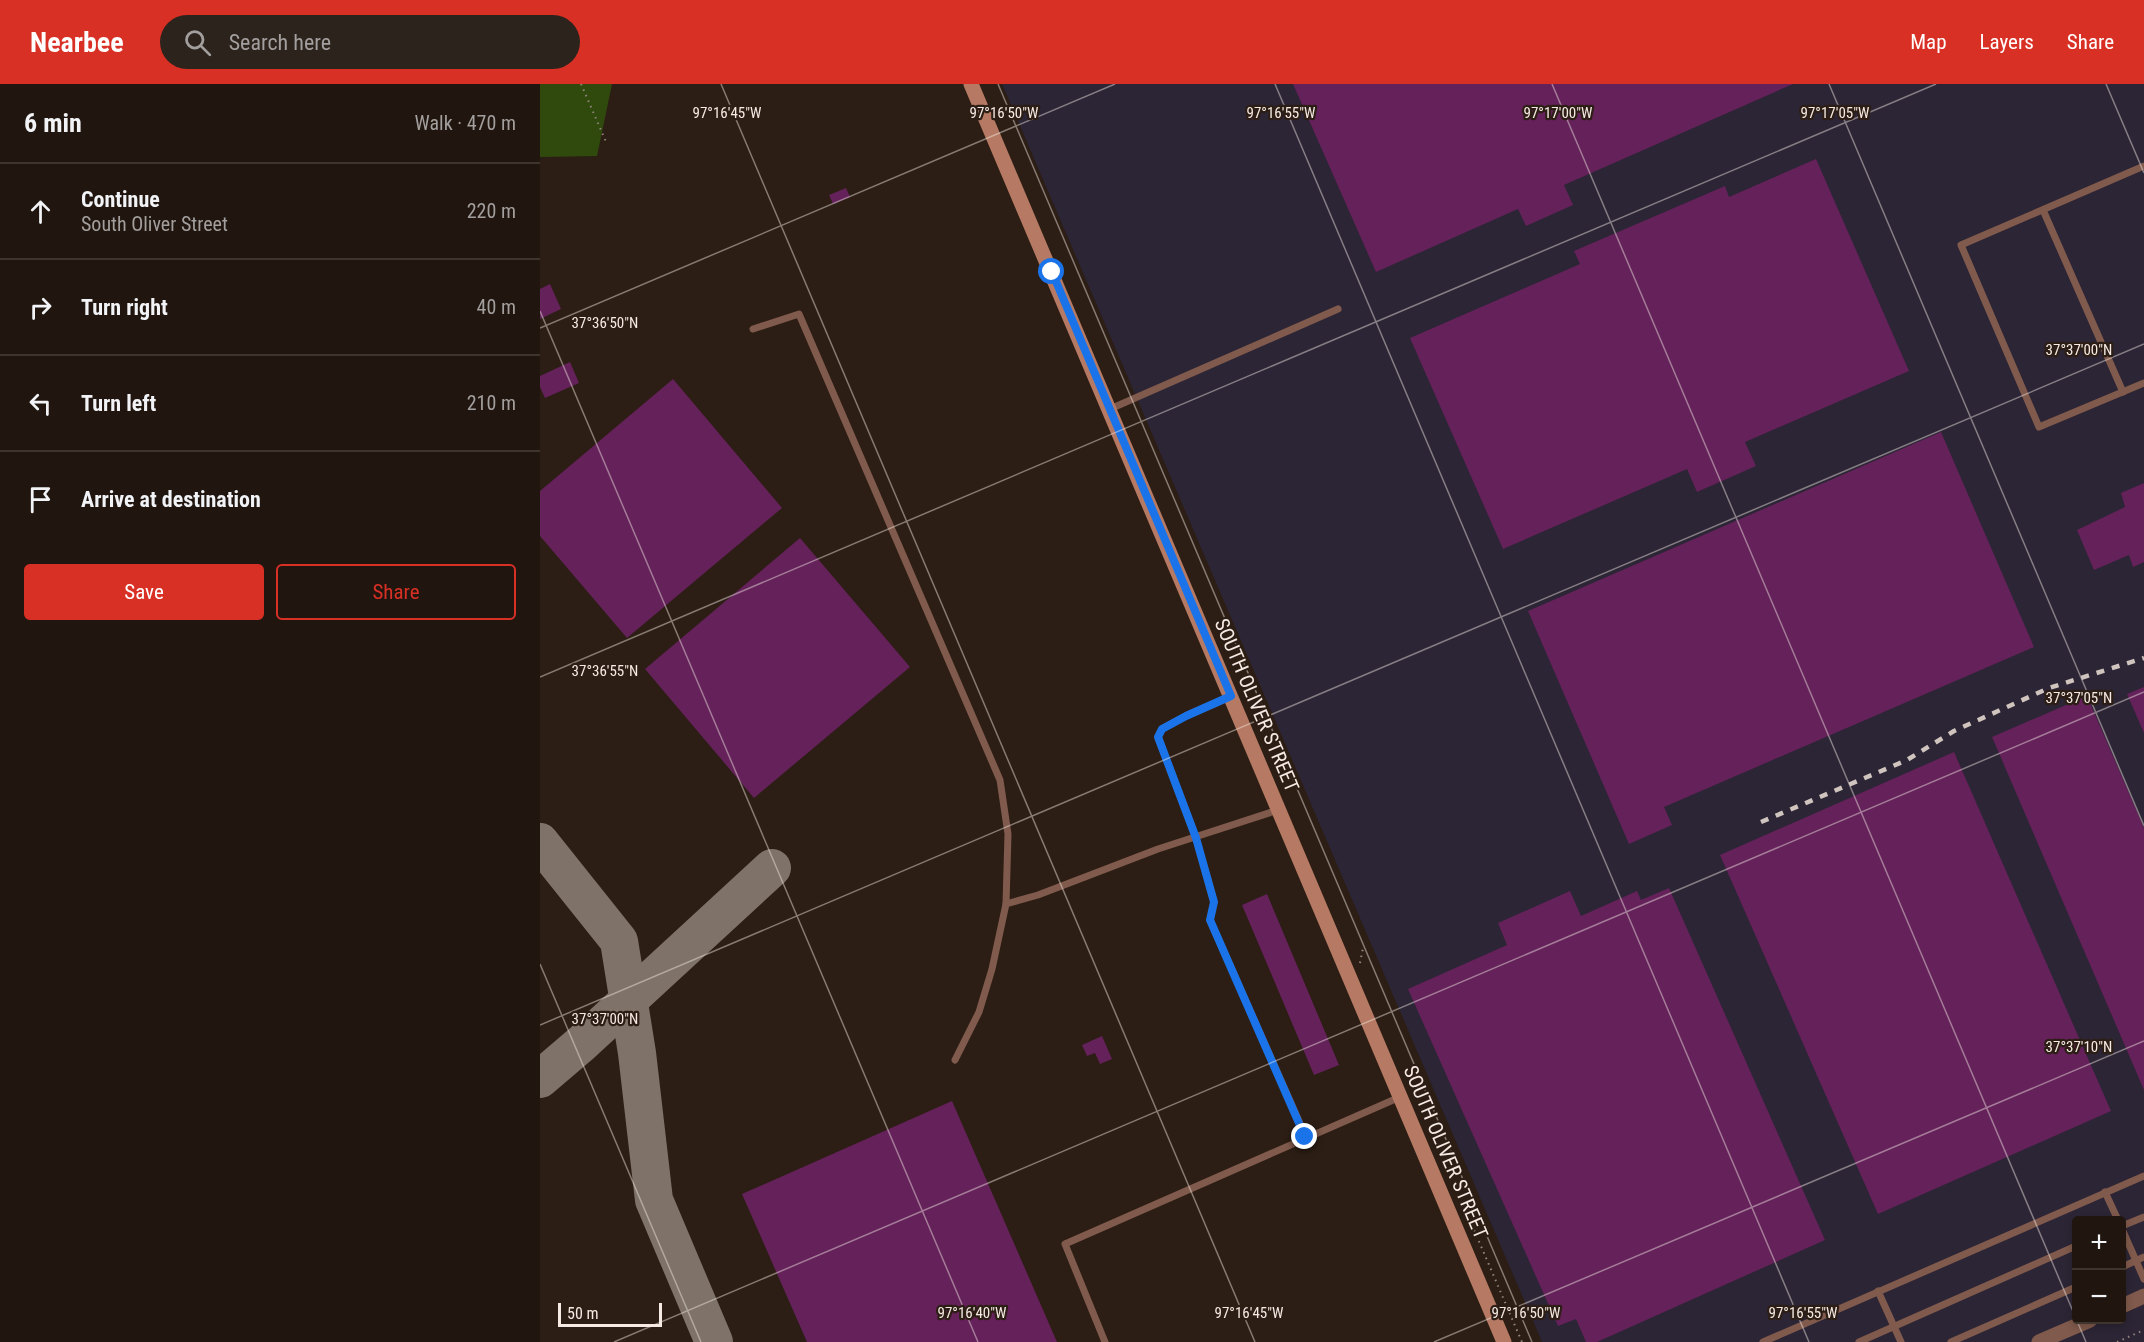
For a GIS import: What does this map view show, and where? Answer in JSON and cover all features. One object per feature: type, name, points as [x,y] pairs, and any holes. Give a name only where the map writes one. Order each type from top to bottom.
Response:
[{"type":"main road","name":"SOUTH OLIVER STREET","points":[[971,84],[1504,1342]]},
{"type":"street","points":[[2126,1304],[2144,1296]]},
{"type":"street","points":[[2039,1342],[2081,1324]]},
{"type":"lane","points":[[2144,166],[1961,245],[2039,428],[2144,383]]},
{"type":"lane","points":[[2043,210],[2123,392]]},
{"type":"lane","points":[[1110,409],[1338,309]]},
{"type":"lane","points":[[753,329],[799,314],[1000,780],[1008,834],[1006,904],[992,969],[979,1012],[956,1060]]},
{"type":"lane","points":[[1231,696],[1162,729],[1158,737],[1196,838],[1214,902],[1210,920],[1305,1137]]},
{"type":"lane","points":[[1006,904],[1038,895],[1158,849],[1279,810]]},
{"type":"lane","points":[[1105,1342],[1065,1244],[1400,1096]]},
{"type":"lane","points":[[1763,1342],[2144,1176]]},
{"type":"lane","points":[[2105,1192],[2116,1216]]},
{"type":"lane","points":[[2126,1225],[2144,1217]]},
{"type":"lane","points":[[2126,1238],[2144,1279]]},
{"type":"lane","points":[[1859,1342],[2072,1248]]},
{"type":"lane","points":[[2126,1265],[2144,1257]]},
{"type":"lane","points":[[1951,1342],[2072,1289]]},
{"type":"lane","points":[[1878,1291],[1901,1342]]},
{"type":"path","points":[[581,84],[607,144]]},
{"type":"path","points":[[2117,1342],[2144,1330]]},
{"type":"shaded area","points":[[1002,84],[2144,84],[2144,1342],[1542,1342]]},
{"type":"green space","points":[[540,84],[612,84],[597,156],[540,157]]},
{"type":"building","points":[[1293,84],[1793,84],[1564,185],[1573,205],[1526,226],[1518,209],[1376,272]]},
{"type":"building","points":[[1816,159],[1909,371],[1745,442],[1756,466],[1697,492],[1687,469],[1503,549],[1410,338],[1580,264],[1574,251],[1725,186],[1729,197]]},
{"type":"building","points":[[846,188],[850,197],[833,204],[829,195]]},
{"type":"building","points":[[550,284],[561,309],[540,319],[540,289]]},
{"type":"building","points":[[570,362],[579,383],[545,398],[540,387],[540,376]]},
{"type":"building","points":[[673,379],[782,508],[627,638],[540,536],[540,491]]},
{"type":"building","points":[[1941,432],[2034,647],[1664,807],[1672,825],[1629,844],[1528,611]]},
{"type":"building","points":[[2144,483],[2144,562],[2133,567],[2129,555],[2094,570],[2077,530],[2125,507],[2121,493]]},
{"type":"building","points":[[800,538],[910,667],[754,798],[645,669]]},
{"type":"building","points":[[2144,687],[2144,733],[2127,694]]},
{"type":"building","points":[[2087,696],[2144,828],[2144,1090],[1992,737]]},
{"type":"building","points":[[1954,752],[2111,1111],[1878,1214],[1720,855]]},
{"type":"building","points":[[1669,888],[1825,1240],[1597,1342],[1586,1342],[1576,1319],[1558,1326],[1408,989],[1507,945],[1498,923],[1570,891],[1581,916],[1637,891],[1641,900]]},
{"type":"building","points":[[1267,894],[1339,1065],[1314,1075],[1242,905]]},
{"type":"building","points":[[1102,1036],[1112,1059],[1100,1064],[1095,1053],[1087,1056],[1082,1045]]},
{"type":"building","points":[[952,1101],[1057,1342],[807,1342],[742,1194]]},
{"type":"taxiway","points":[[540,842],[619,941],[637,1053],[654,1200],[714,1342]]},
{"type":"taxiway","points":[[540,1079],[772,868]]},
{"type":"railway","points":[[1761,822],[1907,760],[1954,731],[2049,688],[2144,658]]},
{"type":"route","points":[[1052,272],[1231,696],[1162,729],[1158,737],[1196,838],[1214,902],[1210,920],[1305,1137]]}]
